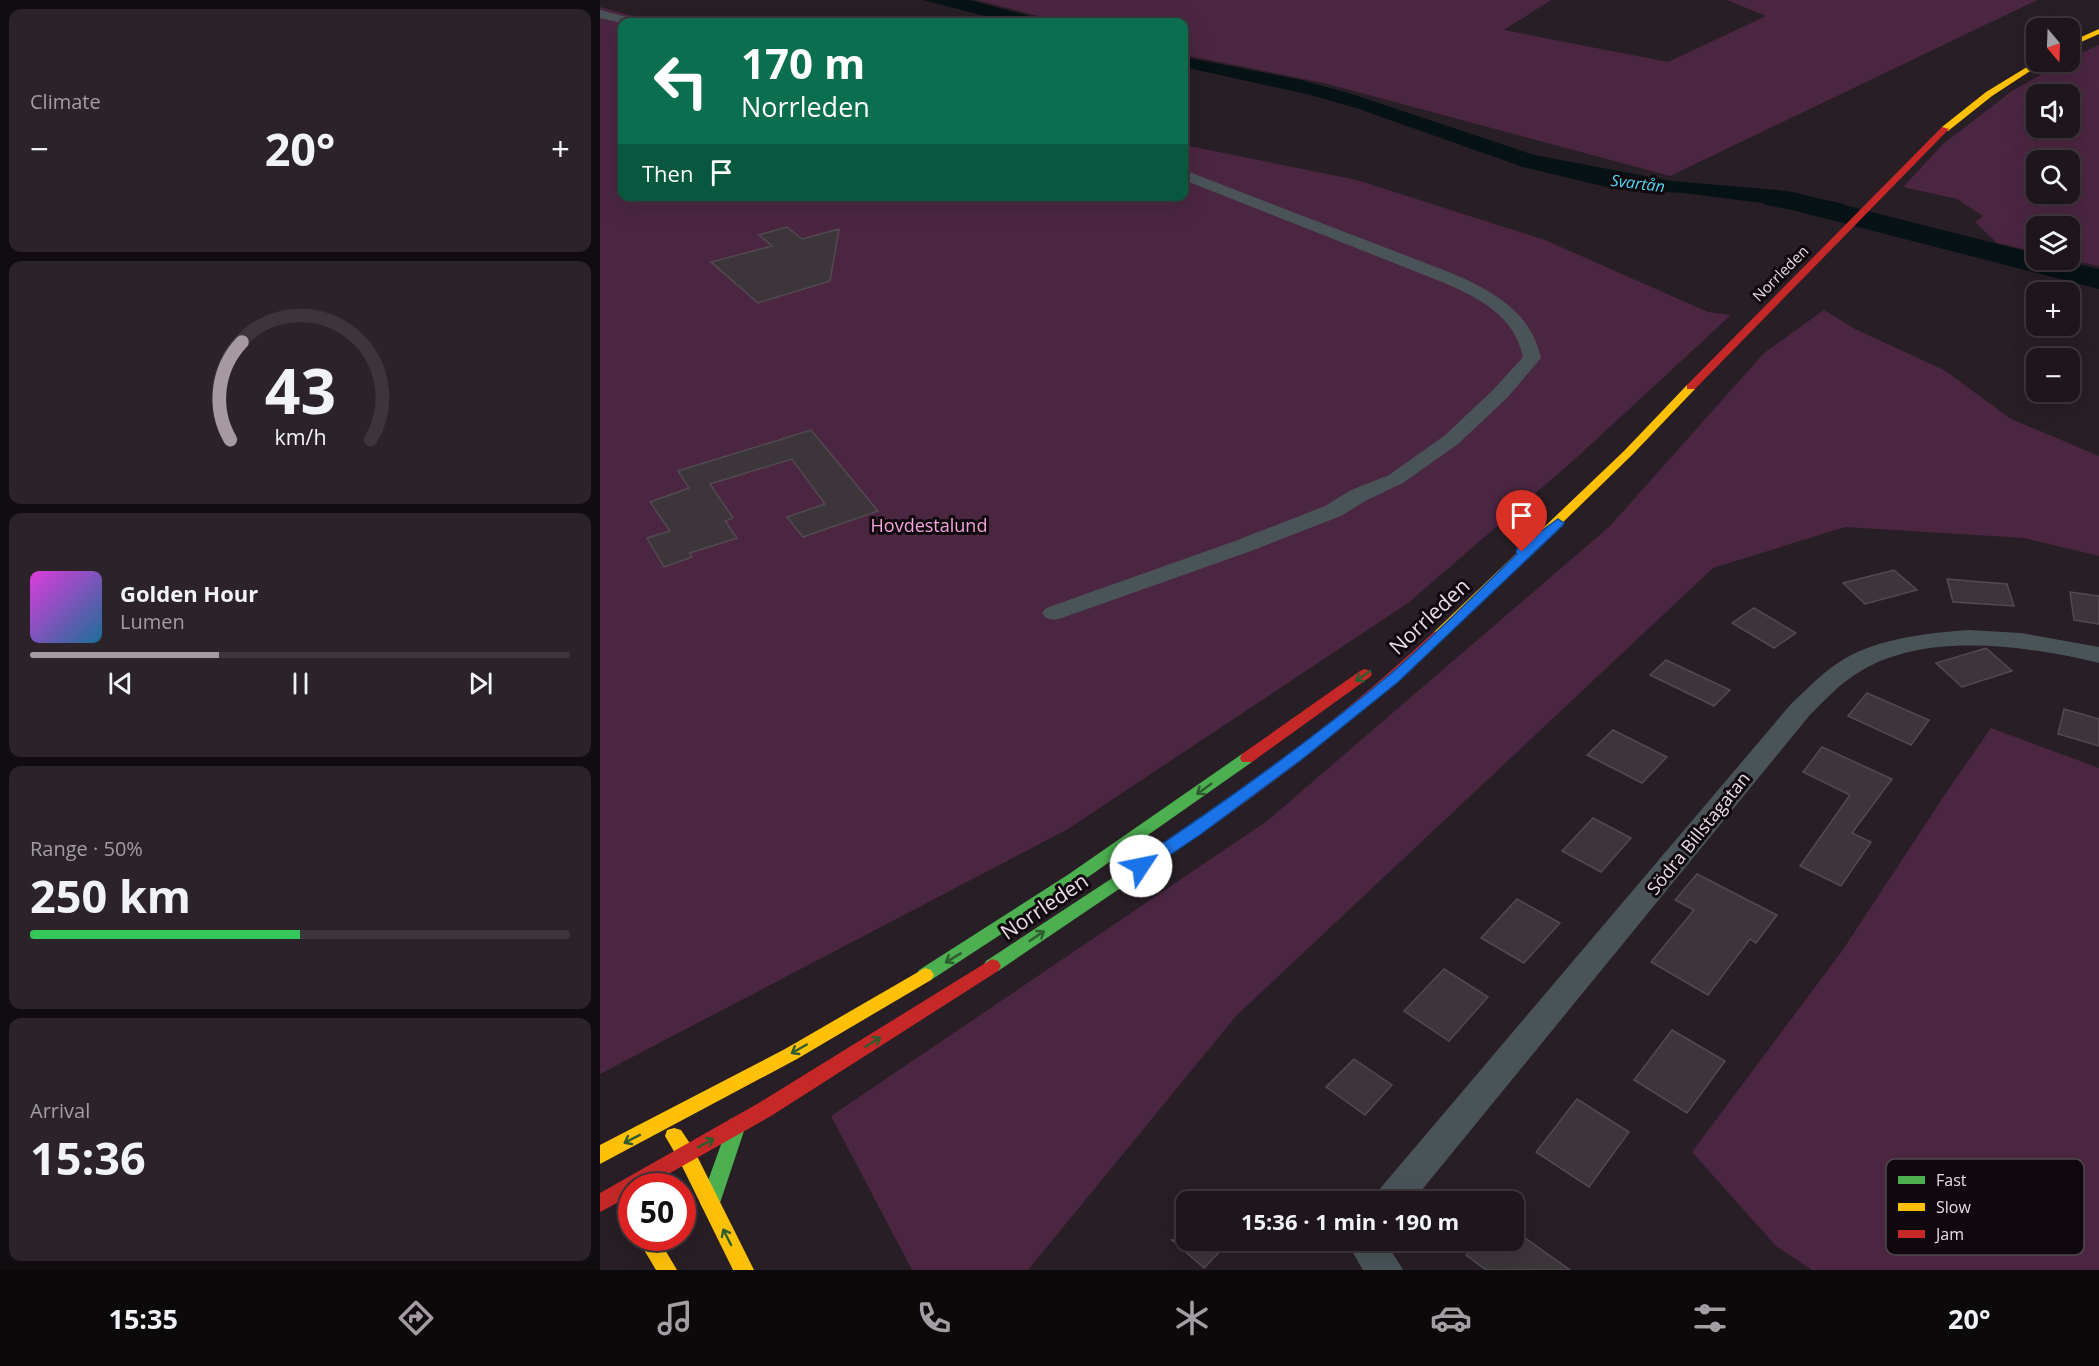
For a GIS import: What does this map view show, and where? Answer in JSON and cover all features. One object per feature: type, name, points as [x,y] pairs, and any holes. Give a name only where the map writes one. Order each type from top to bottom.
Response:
[{"type":"main road","points":[[2080,40],[2099,31]]},
{"type":"main road","name":"Norrleden","points":[[658,1173],[976,977],[1196,830],[1393,679],[1558,523],[1930,143],[1980,100],[2026,71]]},
{"type":"main road","name":"Norrleden","points":[[1426,627],[1558,523]]},
{"type":"main road","name":"Norrleden","points":[[600,1155],[786,1056],[975,944],[1143,834],[1379,664]]},
{"type":"main road","points":[[647,1173],[665,1122]]},
{"type":"main road","points":[[665,1122],[686,1154],[744,1270]]},
{"type":"main road","points":[[710,1203],[737,1125]]},
{"type":"main road","name":"Norrleden","points":[[600,1203],[618,1194]]},
{"type":"main road","points":[[655,1251],[667,1270]]},
{"type":"street","points":[[600,14],[618,19]]},
{"type":"street","points":[[1054,614],[1323,515],[1359,495],[1396,479],[1466,426],[1532,358],[1529,342],[1517,321],[1496,303],[1457,283],[1188,176]]},
{"type":"street","name":"Södra Billstagatan","points":[[1399,1191],[1800,710],[1828,683],[1854,664],[1919,642],[1946,638],[1996,637],[2050,644],[2099,655]]},
{"type":"street","points":[[1370,1251],[1385,1270]]},
{"type":"green space","points":[[976,0],[1551,0],[1504,30],[1668,62],[1766,16],[1727,0],[2037,0],[1670,176],[1324,83],[1188,56],[1188,18],[1046,18]]},
{"type":"green space","name":"Hovdestalund","points":[[600,7],[640,18],[618,18],[618,201],[1188,201],[1188,146],[1357,180],[1545,240],[1708,312],[1731,315],[1574,460],[1408,603],[1068,829],[600,1074]]},
{"type":"green space","points":[[2099,45],[2099,266],[2080,262],[2080,216],[2026,216],[2026,250],[1997,243],[1975,222],[1983,216],[1957,199],[1903,187],[1943,144],[2012,91],[2045,72],[2080,72],[2080,54]]},
{"type":"green space","points":[[1824,310],[1855,329],[1944,370],[2011,419],[2099,456],[2099,556],[2024,538],[1845,527],[1713,568],[1236,1016],[1028,1270],[912,1270],[831,1116],[1267,821],[1610,526],[1764,353]]},
{"type":"green space","points":[[1991,728],[2099,768],[2099,1270],[1812,1270],[1776,1246],[1692,1152],[1842,951]]},
{"type":"water","points":[[923,0],[970,0],[1036,18],[993,18]]},
{"type":"water","points":[[1188,58],[1301,80],[1352,94],[1534,155],[1672,181],[1776,190],[1844,204],[1830,217],[1778,205],[1683,193],[1615,189],[1523,167],[1359,109],[1311,95],[1188,68]]},
{"type":"building","points":[[787,227],[802,239],[839,229],[830,281],[758,303],[711,262],[772,246],[759,235]]},
{"type":"building","points":[[811,430],[878,511],[803,537],[787,517],[825,504],[792,459],[710,484],[733,518],[725,521],[737,538],[690,553],[692,557],[664,567],[647,538],[670,531],[650,502],[689,488],[678,471]]},
{"type":"building","points":[[1894,570],[1917,590],[1865,604],[1843,583]]},
{"type":"building","points":[[1947,579],[2007,584],[2014,606],[1953,602]]},
{"type":"building","points":[[2070,592],[2099,596],[2099,624],[2074,620]]},
{"type":"building","points":[[1754,608],[1796,633],[1774,648],[1732,623]]},
{"type":"building","points":[[1986,648],[2012,671],[1962,687],[1936,663]]},
{"type":"building","points":[[1666,660],[1730,690],[1714,706],[1650,675]]},
{"type":"building","points":[[1867,693],[1929,720],[1911,745],[1848,716]]},
{"type":"building","points":[[2064,709],[2099,719],[2099,746],[2058,734]]},
{"type":"building","points":[[1613,730],[1667,757],[1642,783],[1587,755]]},
{"type":"building","points":[[1822,747],[1892,779],[1852,833],[1871,842],[1841,886],[1800,866],[1850,795],[1803,772]]},
{"type":"building","points":[[1593,818],[1631,838],[1601,872],[1562,851]]},
{"type":"building","points":[[1697,874],[1777,915],[1756,943],[1750,939],[1708,995],[1651,962],[1694,910],[1675,900]]},
{"type":"building","points":[[1517,899],[1560,923],[1524,963],[1481,938]]},
{"type":"building","points":[[1444,969],[1488,997],[1449,1041],[1404,1011]]},
{"type":"building","points":[[1672,1030],[1725,1061],[1687,1113],[1634,1080]]},
{"type":"building","points":[[1354,1059],[1392,1085],[1365,1115],[1326,1087]]},
{"type":"building","points":[[1577,1099],[1629,1132],[1589,1187],[1536,1152]]},
{"type":"building","points":[[1524,1237],[1570,1270],[1486,1270],[1466,1255],[1469,1251],[1524,1251]]},
{"type":"building","points":[[1185,1251],[1220,1251],[1204,1268]]},
{"type":"waterway","name":"Svartån","points":[[1776,199],[1793,201],[2099,279]]},
{"type":"traffic: fast","points":[[925,975],[1075,878],[1247,758]]},
{"type":"traffic: fast","points":[[992,966],[1190,833]]},
{"type":"traffic: fast","points":[[710,1203],[737,1125]]},
{"type":"traffic: slow","points":[[2080,40],[2099,31]]},
{"type":"traffic: slow","points":[[1945,129],[1989,94],[2026,71]]},
{"type":"traffic: slow","points":[[1439,635],[1628,453],[1691,387]]},
{"type":"traffic: slow","points":[[600,1155],[791,1054],[925,975]]},
{"type":"traffic: slow","points":[[674,1136],[686,1154],[744,1270]]},
{"type":"traffic: slow","points":[[655,1251],[667,1270]]},
{"type":"traffic: jam","points":[[1691,387],[1945,129]]},
{"type":"traffic: jam","points":[[1190,833],[1319,739],[1439,635]]},
{"type":"traffic: jam","points":[[1247,758],[1365,674]]},
{"type":"traffic: jam","points":[[600,1203],[764,1110],[992,966]]},
{"type":"route","points":[[1141,866],[1196,830],[1393,679],[1558,523],[1522,552]]}]
